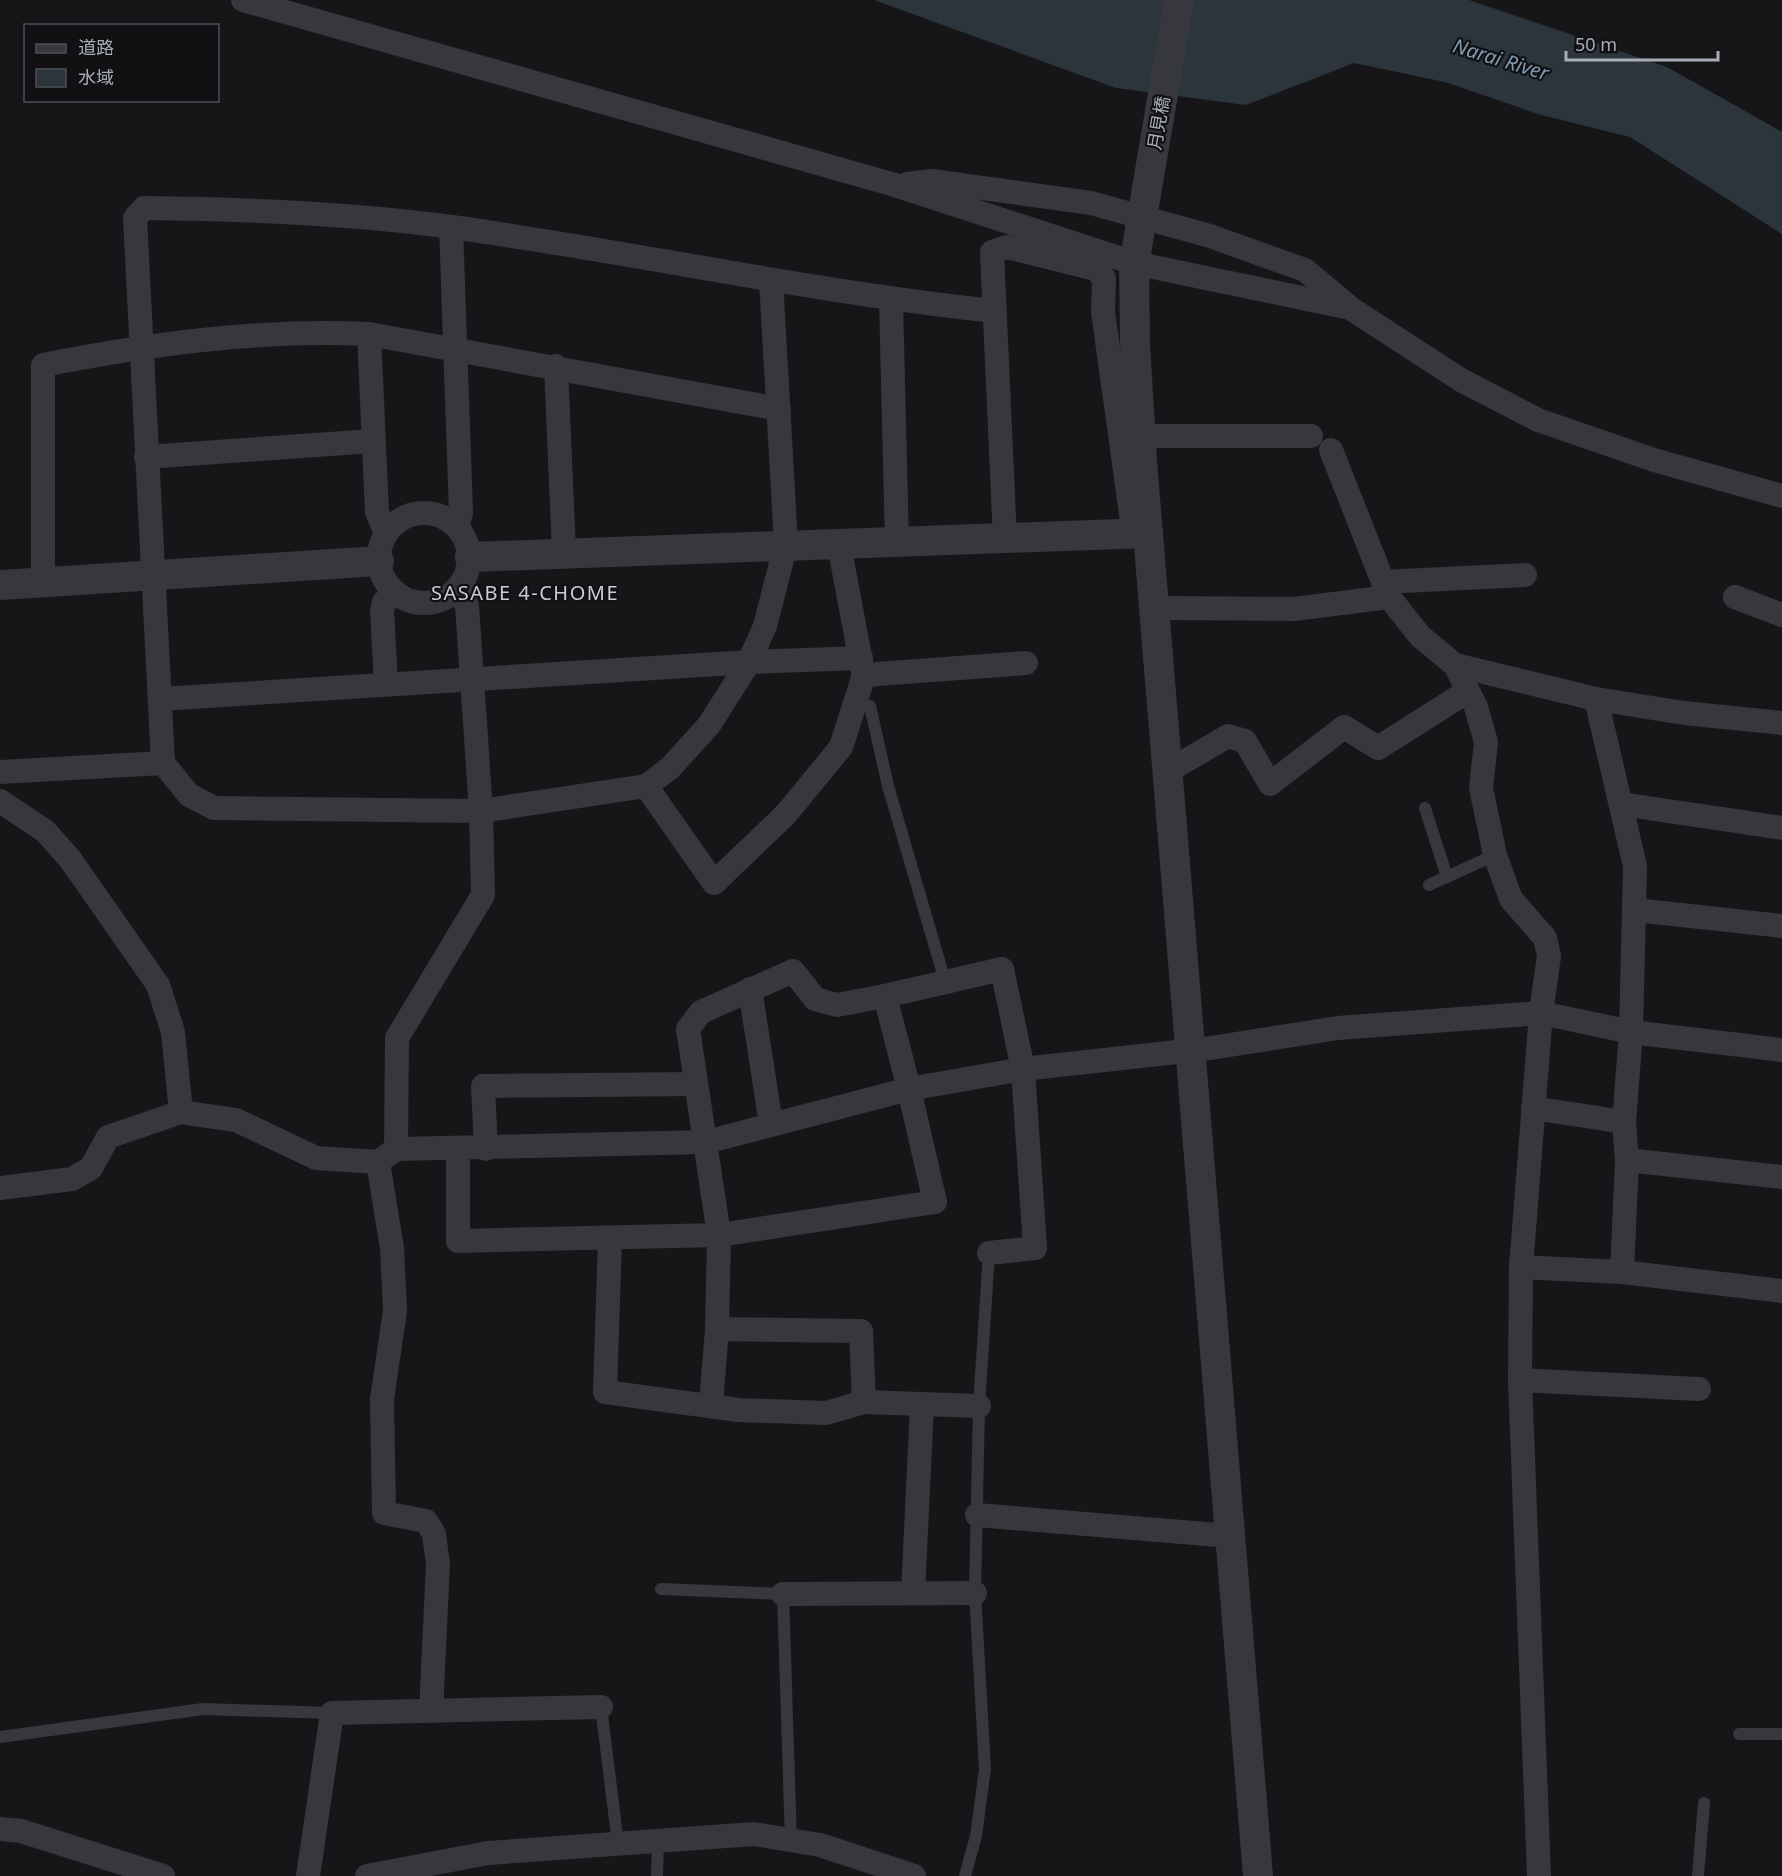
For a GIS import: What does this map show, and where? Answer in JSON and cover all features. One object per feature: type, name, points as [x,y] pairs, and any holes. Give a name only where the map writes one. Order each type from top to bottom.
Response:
[{"type":"street","points":[[243,0],[1135,255],[1350,308]]},
{"type":"street","name":"月見橋","points":[[1179,0],[1135,255],[1141,436],[1141,534],[1154,608],[1258,1876]]},
{"type":"street","points":[[895,185],[932,181],[1091,202],[1210,236],[1305,270],[1350,308],[1461,380],[1538,420],[1654,460],[1782,496]]},
{"type":"street","points":[[771,280],[786,544],[765,626],[749,662],[709,726],[670,768],[646,786],[482,812],[214,808],[189,795],[163,763],[135,218],[144,208],[294,211],[452,227],[771,280],[891,300],[994,311]]},
{"type":"street","points":[[452,227],[461,513],[457,527]]},
{"type":"street","points":[[470,557],[786,544],[897,544],[1005,540],[1141,534],[1103,312],[1104,278],[1096,269],[1007,247],[992,252],[1005,540]]},
{"type":"street","points":[[891,300],[897,544]]},
{"type":"street","points":[[43,582],[43,365],[140,346],[309,331],[369,334],[455,351],[556,366],[779,409]]},
{"type":"street","points":[[369,334],[377,512],[383,547],[384,579],[396,593],[408,600],[434,601],[447,597],[458,589],[468,568],[470,557],[468,546],[457,527],[439,515],[407,516],[395,523],[383,547]]},
{"type":"street","points":[[556,366],[564,554]]},
{"type":"street","points":[[1141,436],[1311,436]]},
{"type":"street","points":[[146,457],[373,441]]},
{"type":"street","points":[[1331,450],[1386,590],[1420,636],[1455,664],[1596,699],[1782,723]]},
{"type":"street","points":[[839,545],[870,705]]},
{"type":"street","points":[[0,585],[153,575],[383,547]]},
{"type":"street","points":[[1154,608],[1293,609],[1386,590],[1526,575]]},
{"type":"street","points":[[431,1711],[438,1564],[434,1534],[426,1521],[384,1513],[382,1399],[395,1311],[387,1155],[397,1038],[483,895],[482,812],[467,606],[458,589]]},
{"type":"street","points":[[386,684],[382,611],[384,602],[396,593]]},
{"type":"street","points":[[1735,597],[1782,615]]},
{"type":"street","points":[[160,699],[749,662],[862,666],[1026,663]]},
{"type":"street","points":[[1455,664],[1476,707],[1486,742],[1481,788],[1495,855],[1511,899],[1545,938],[1549,956],[1541,1013],[1521,1267],[1520,1380],[1539,1876]]},
{"type":"street","points":[[646,786],[714,883],[786,814],[841,747],[862,666]]},
{"type":"street","points":[[1168,771],[1228,736],[1245,741],[1270,784],[1344,727],[1378,748],[1468,691]]},
{"type":"street","points":[[1596,699],[1635,866],[1631,1032],[1624,1122],[1627,1160],[1622,1272]]},
{"type":"street","points":[[0,772],[163,763]]},
{"type":"street","points":[[0,801],[45,831],[70,860],[158,985],[174,1032],[181,1112]]},
{"type":"street","points":[[1621,804],[1782,828]]},
{"type":"street","points":[[1635,910],[1782,927]]},
{"type":"street","points":[[711,1404],[717,1329],[719,1234],[688,1029],[701,1012],[793,971],[815,999],[837,1005],[1002,969],[1023,1069],[1035,1248],[989,1253]]},
{"type":"street","points":[[750,989],[771,1124]]},
{"type":"street","points":[[458,1149],[458,1241],[610,1239],[719,1234],[935,1202],[885,996]]},
{"type":"street","points":[[0,1188],[72,1179],[91,1168],[108,1137],[181,1112],[236,1120],[316,1158],[458,1149],[706,1142],[909,1089],[1023,1069],[1190,1050],[1338,1028],[1541,1013],[1631,1032],[1782,1050]]},
{"type":"street","points":[[486,1149],[483,1086],[696,1084]]},
{"type":"street","points":[[1533,1108],[1624,1122]]},
{"type":"street","points":[[1627,1160],[1782,1177]]},
{"type":"street","points":[[610,1239],[605,1392],[711,1404],[738,1410],[826,1413],[864,1402],[922,1406],[979,1406]]},
{"type":"street","points":[[1521,1267],[1622,1272],[1782,1290]]},
{"type":"street","points":[[717,1329],[861,1331],[864,1402]]},
{"type":"street","points":[[1520,1380],[1699,1389]]},
{"type":"street","points":[[914,1593],[922,1406]]},
{"type":"street","points":[[977,1515],[1230,1536]]},
{"type":"street","points":[[783,1594],[975,1593]]},
{"type":"street","points":[[308,1876],[332,1713],[601,1707]]},
{"type":"street","points":[[0,1829],[21,1831],[163,1876]]},
{"type":"street","points":[[367,1876],[488,1853],[754,1834],[791,1840],[864,1858],[914,1876]]},
{"type":"lane","points":[[870,705],[888,786],[945,981]]},
{"type":"lane","points":[[1425,808],[1447,877]]},
{"type":"lane","points":[[1429,885],[1495,855]]},
{"type":"lane","points":[[965,1876],[976,1836],[985,1769],[975,1593],[979,1406],[989,1253]]},
{"type":"lane","points":[[661,1589],[783,1594],[791,1840]]},
{"type":"lane","points":[[601,1707],[618,1844]]},
{"type":"lane","points":[[0,1737],[203,1709],[332,1713]]},
{"type":"lane","points":[[1739,1734],[1782,1734]]},
{"type":"lane","points":[[1698,1876],[1704,1803]]},
{"type":"lane","points":[[657,1876],[658,1840]]},
{"type":"water","name":"Narai River","points":[[874,0],[1469,0],[1667,67],[1782,132],[1782,234],[1630,137],[1538,114],[1445,82],[1354,63],[1246,105],[1116,88]]},
{"type":"district","name":"SASABE 4-CHOME","points":[[525,592]]}]
